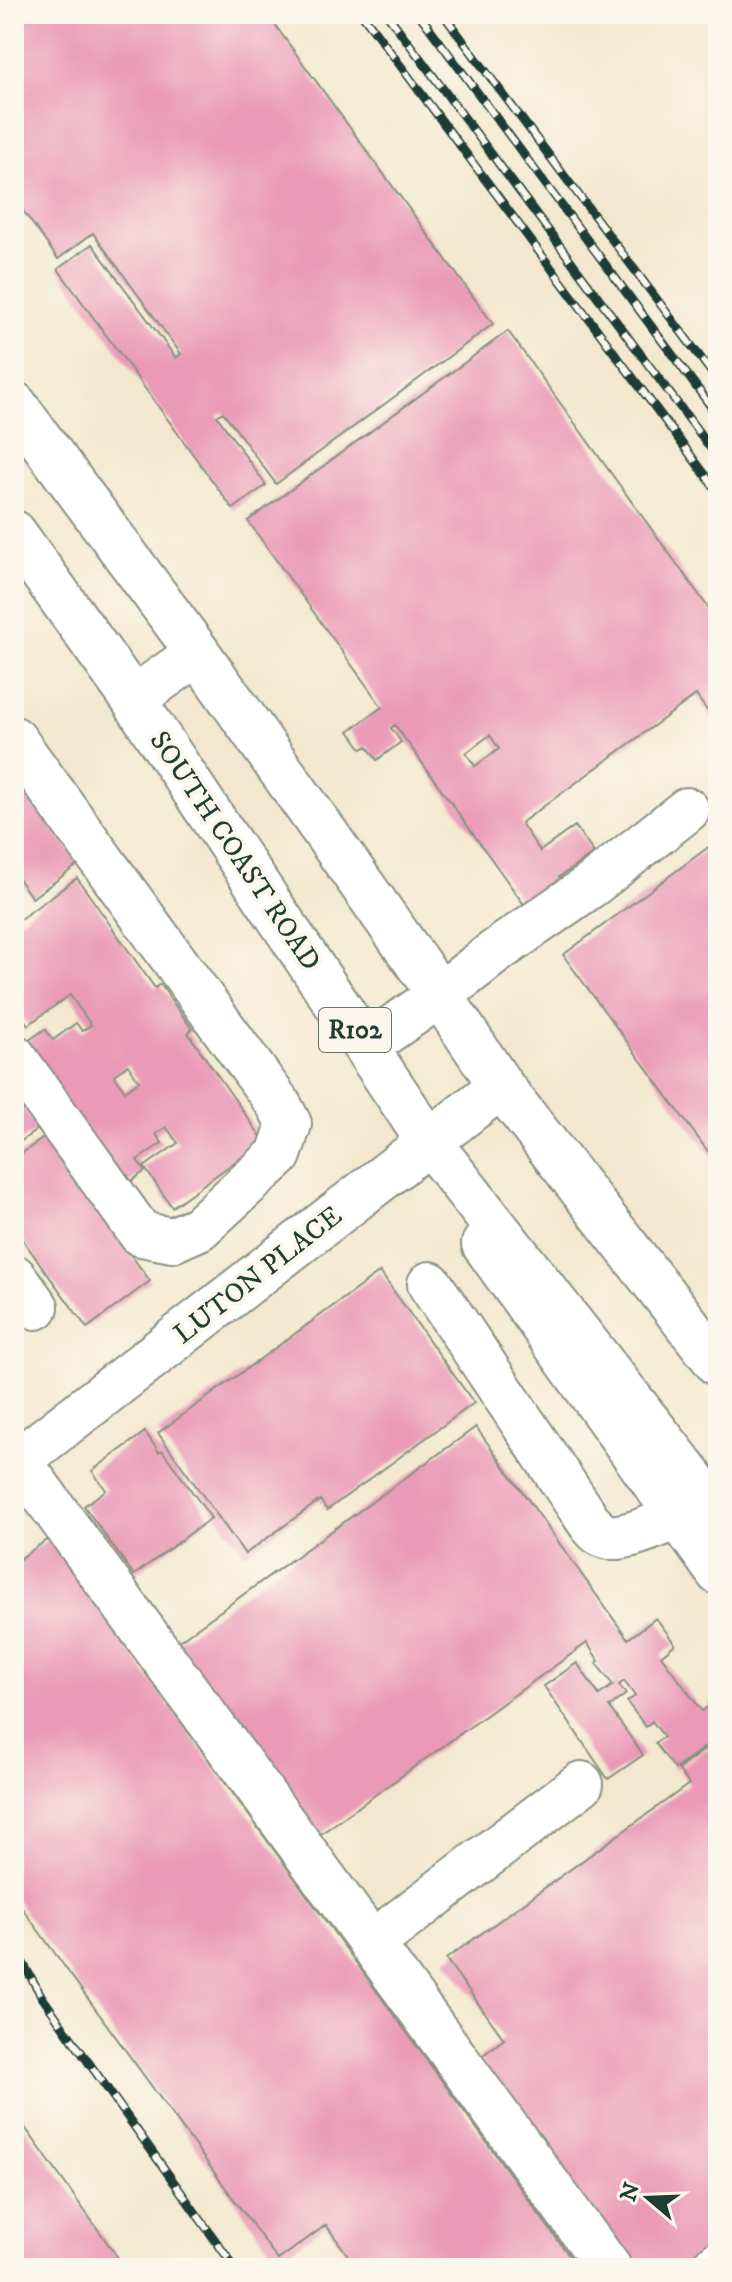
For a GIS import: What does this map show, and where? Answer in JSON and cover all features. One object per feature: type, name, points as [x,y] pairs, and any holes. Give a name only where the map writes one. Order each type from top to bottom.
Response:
[{"type":"main road","points":[[14,404],[198,653],[501,1086],[718,1364]]},
{"type":"main road","name":"SOUTH COAST ROAD","points":[[17,545],[133,699],[366,1046],[423,1147],[698,1514],[718,1572]]},
{"type":"main road","points":[[133,699],[198,653]]},
{"type":"main road","points":[[14,739],[279,1105],[289,1124],[279,1155],[199,1228],[172,1240],[141,1234],[14,1057]]},
{"type":"main road","points":[[366,1046],[593,884],[687,810]]},
{"type":"main road","name":"LUTON PLACE","points":[[16,1462],[501,1086]]},
{"type":"main road","points":[[430,1284],[582,1511],[603,1535],[626,1535],[698,1514]]},
{"type":"main road","points":[[16,1462],[609,2268]]},
{"type":"main road","points":[[371,1944],[581,1784]]},
{"type":"main road","points":[[713,2268],[718,2264]]},
{"type":"building","points":[[14,14],[267,14],[493,324],[276,484],[223,412],[217,416],[266,485],[233,509],[58,269],[92,244],[176,358],[181,354],[93,233],[58,259],[14,198]]},
{"type":"building","points":[[508,331],[718,621],[718,726],[696,695],[521,823],[540,851],[575,826],[594,853],[525,906],[395,725],[391,728],[401,742],[377,760],[367,746],[362,749],[349,731],[382,707],[248,521]],"holes":[[[490,735],[499,749],[475,766],[466,753]]]},
{"type":"building","points":[[14,773],[79,864],[32,898],[14,873]]},
{"type":"building","points":[[718,840],[718,1165],[563,955]]},
{"type":"building","points":[[77,878],[155,988],[160,984],[192,1029],[188,1033],[264,1141],[172,1207],[144,1167],[178,1143],[166,1127],[156,1134],[162,1143],[137,1160],[145,1171],[122,1188],[21,1046],[45,1029],[53,1040],[76,1023],[82,1031],[91,1025],[70,995],[28,1025],[14,1005],[14,914],[19,920]],"holes":[[[128,1065],[139,1081],[125,1091],[114,1075]]]},
{"type":"building","points":[[14,1095],[38,1129],[14,1146]]},
{"type":"building","points":[[45,1137],[150,1281],[87,1328],[14,1228],[14,1159]]},
{"type":"building","points":[[380,1272],[474,1403],[327,1510],[320,1500],[245,1554],[158,1433]]},
{"type":"building","points":[[476,1427],[628,1639],[656,1618],[675,1644],[661,1656],[702,1711],[716,1701],[718,1704],[718,1737],[675,1769],[655,1743],[664,1737],[652,1721],[646,1727],[627,1702],[635,1696],[624,1681],[619,1685],[626,1694],[609,1707],[643,1755],[608,1779],[544,1686],[577,1663],[599,1695],[613,1685],[596,1663],[599,1661],[587,1643],[315,1838],[176,1643]]},
{"type":"building","points":[[145,1432],[159,1452],[162,1450],[211,1518],[134,1575],[84,1506],[106,1490],[92,1471]]},
{"type":"building","points":[[48,1539],[578,2268],[357,2268],[326,2225],[278,2260],[14,1897],[14,1563]]},
{"type":"building","points":[[707,1748],[718,1763],[718,2240],[680,2268],[626,2268],[479,2058],[504,2039],[446,1959],[689,1784],[678,1769]]},
{"type":"building","points":[[14,2112],[119,2259],[127,2268],[14,2268]]},
{"type":"railway","points":[[362,14],[718,492]]},
{"type":"railway","points":[[387,14],[718,458]]},
{"type":"railway","points":[[419,14],[718,416]]},
{"type":"railway","points":[[443,14],[718,381]]},
{"type":"railway","points":[[14,1947],[42,1997],[235,2268]]}]
